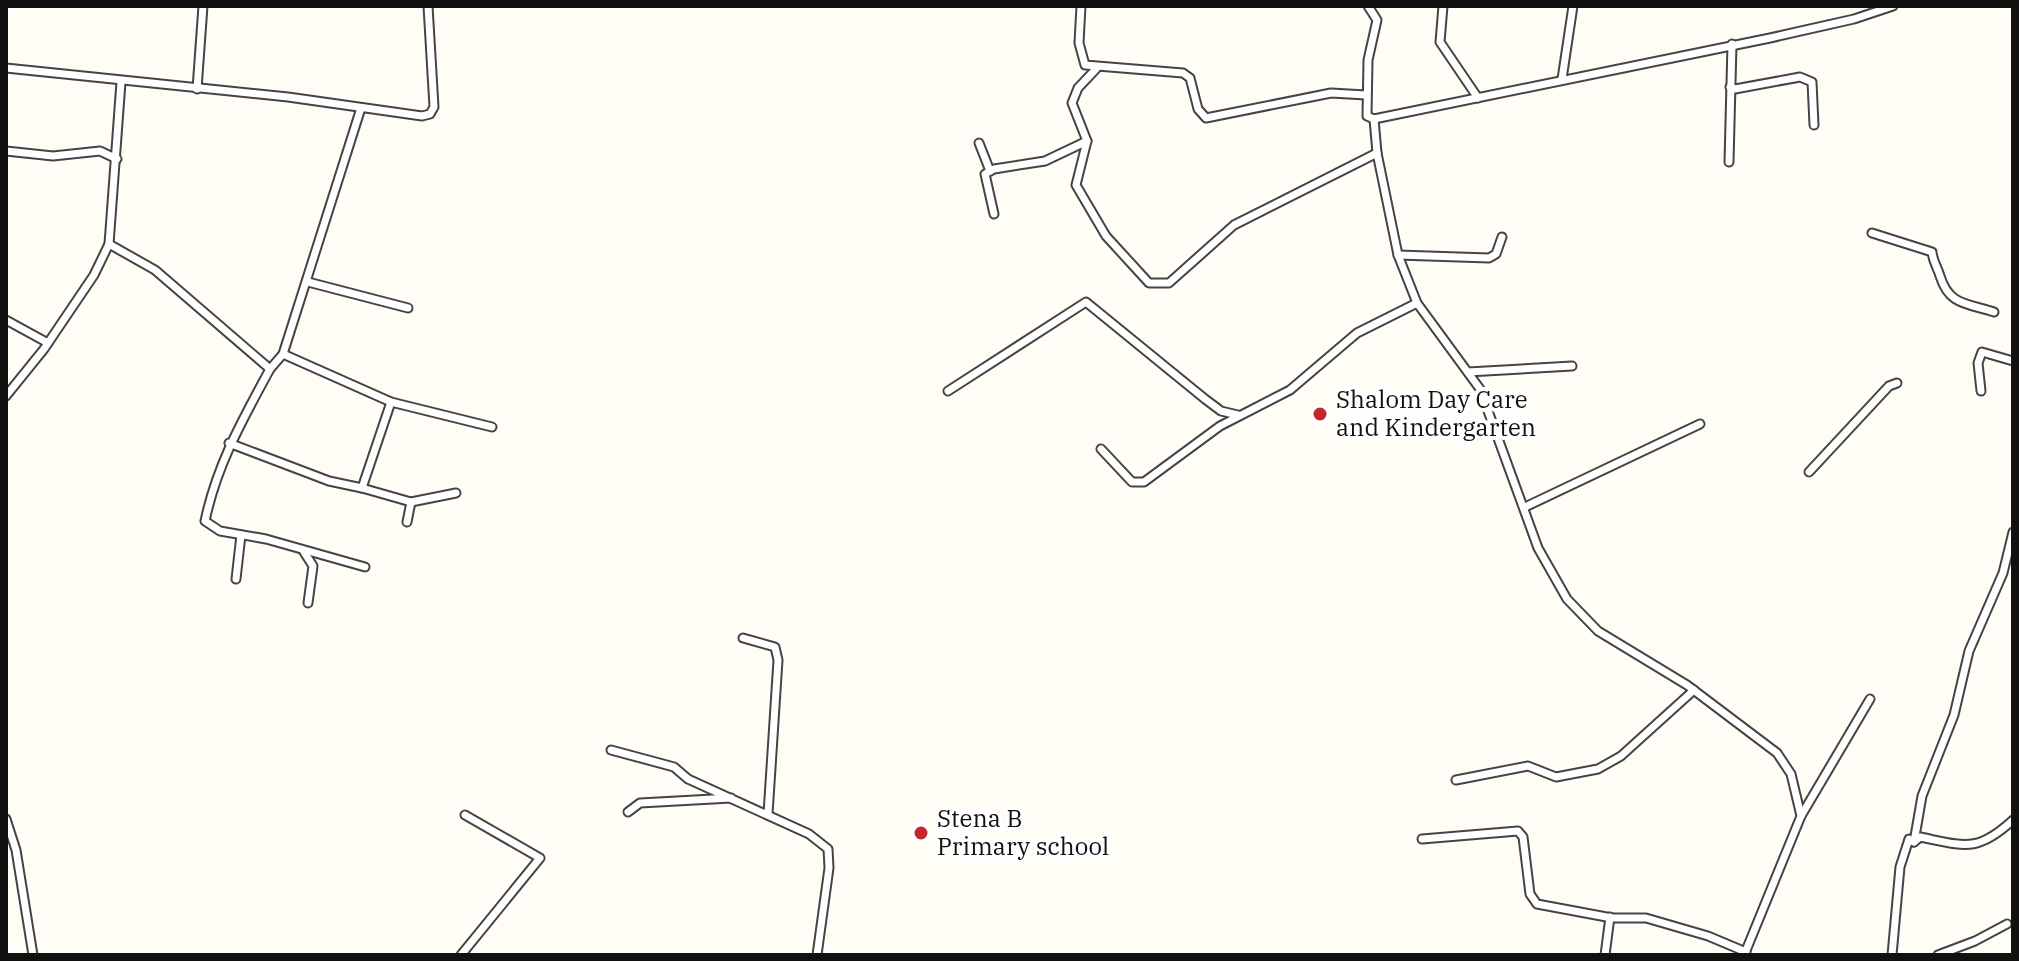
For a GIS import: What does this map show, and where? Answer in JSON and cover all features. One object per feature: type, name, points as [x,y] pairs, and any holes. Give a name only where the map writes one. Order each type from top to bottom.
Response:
[{"type":"street","points":[[197,89],[203,6]]},
{"type":"street","points":[[6,68],[430,114],[434,97],[428,6]]},
{"type":"street","points":[[1081,6],[1082,60],[1085,65],[1096,69],[1187,75],[1198,109],[1206,118],[1331,93],[1366,95]]},
{"type":"street","points":[[1368,6],[1375,14],[1377,26],[1368,60],[1366,95],[1367,116],[1374,119],[1854,19],[1893,6]]},
{"type":"street","points":[[1443,6],[1440,42],[1478,98]]},
{"type":"street","points":[[1562,79],[1573,6]]},
{"type":"street","points":[[1729,162],[1732,44]]},
{"type":"street","points":[[1096,69],[1078,88],[1072,103],[1087,141],[1077,174],[1080,194],[1106,236],[1149,283],[1169,283],[1234,225],[1377,153]]},
{"type":"street","points":[[1730,87],[1735,89],[1800,77],[1808,79],[1812,82],[1814,125]]},
{"type":"street","points":[[6,396],[48,343],[94,275],[109,244],[113,226],[112,182],[117,159],[121,82]]},
{"type":"street","points":[[361,108],[283,354],[270,369],[229,443],[212,485],[205,521],[220,531],[365,567]]},
{"type":"street","points":[[1374,119],[1377,153],[1398,255],[1417,303],[1487,402],[1549,568],[1582,618],[1613,642],[1694,690],[1777,753],[1791,774],[1801,816]]},
{"type":"street","points":[[994,214],[984,184],[985,174],[1045,161],[1087,141]]},
{"type":"street","points":[[979,143],[990,171]]},
{"type":"street","points":[[6,151],[53,156],[100,151],[117,159]]},
{"type":"street","points":[[1872,233],[1932,252],[1932,263],[1946,294],[1957,302],[1994,312]]},
{"type":"street","points":[[1398,255],[1489,258],[1496,254],[1502,237]]},
{"type":"street","points":[[109,244],[155,270],[270,369]]},
{"type":"street","points":[[308,282],[408,308]]},
{"type":"street","points":[[948,391],[1086,302],[1221,411],[1238,415]]},
{"type":"street","points":[[1101,449],[1132,482],[1144,482],[1238,415],[1290,390],[1357,333],[1417,303]]},
{"type":"street","points":[[6,320],[48,343]]},
{"type":"street","points":[[1981,391],[1978,363],[1982,352],[2013,361]]},
{"type":"street","points":[[283,354],[391,402],[492,427]]},
{"type":"street","points":[[1468,372],[1572,366]]},
{"type":"street","points":[[1809,472],[1889,386],[1897,383]]},
{"type":"street","points":[[362,488],[391,402]]},
{"type":"street","points":[[1525,507],[1700,424]]},
{"type":"street","points":[[229,443],[329,481],[411,502],[456,493]]},
{"type":"street","points":[[407,522],[411,502]]},
{"type":"street","points":[[1914,842],[1922,796],[1954,715],[1969,651],[2003,573],[2013,532]]},
{"type":"street","points":[[236,579],[241,535]]},
{"type":"street","points":[[302,551],[313,566],[308,603]]},
{"type":"street","points":[[743,638],[775,647],[778,660],[768,814]]},
{"type":"street","points":[[1456,780],[1528,766],[1556,777],[1598,769],[1621,756],[1694,690]]},
{"type":"street","points":[[1422,839],[1518,831],[1523,837],[1534,902],[1610,917],[1646,918],[1678,926],[1745,953],[1801,816],[1870,699]]},
{"type":"street","points":[[611,750],[674,767],[688,779],[809,834],[828,849],[829,868],[817,955]]},
{"type":"street","points":[[628,812],[640,803],[733,798]]},
{"type":"street","points":[[461,955],[540,858],[465,815]]},
{"type":"street","points":[[6,819],[16,850],[33,955]]},
{"type":"street","points":[[1914,842],[1920,837],[1981,845],[2013,820]]},
{"type":"street","points":[[1892,955],[1900,867],[1905,843],[1909,839],[1914,842]]},
{"type":"street","points":[[1605,955],[1610,917]]},
{"type":"street","points":[[1938,955],[2007,924]]},
{"type":"place","name":"Shalom Day Care and Kindergarten","points":[[1320,414]]},
{"type":"place","name":"Stena B Primary school","points":[[921,833]]}]
